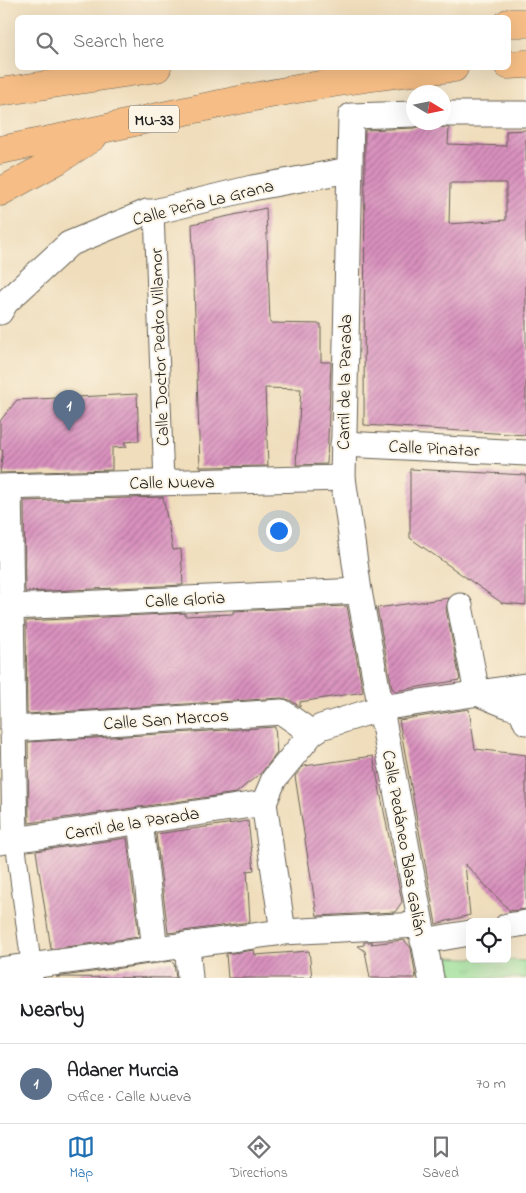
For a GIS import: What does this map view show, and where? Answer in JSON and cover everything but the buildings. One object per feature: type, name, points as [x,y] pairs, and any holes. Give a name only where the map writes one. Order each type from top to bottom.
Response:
[{"type":"highway","points":[[511,23],[526,23]]},
{"type":"highway","points":[[511,64],[526,64]]},
{"type":"highway","points":[[0,92],[144,70]]},
{"type":"highway","name":"MU-33","points":[[0,150],[307,87],[370,76],[433,70]]},
{"type":"highway","points":[[0,192],[58,160],[104,130]]},
{"type":"street","name":"Carril de la Parada","points":[[381,708],[359,591],[343,478],[342,444],[348,170],[351,116],[406,114]]},
{"type":"street","points":[[451,114],[526,114]]},
{"type":"street","name":"Calle Peña La Grana","points":[[0,312],[6,302],[68,244],[147,212],[154,212],[252,188],[348,170]]},
{"type":"street","name":"Calle Doctor Pedro Villamor","points":[[154,212],[164,483]]},
{"type":"street","name":"Calle Pinatar","points":[[342,444],[526,453]]},
{"type":"street","name":"Calle Nueva","points":[[5,487],[343,478]]},
{"type":"street","points":[[5,487],[12,607],[13,729],[8,842],[32,972]]},
{"type":"street","name":"Calle Gloria","points":[[12,607],[359,591]]},
{"type":"street","points":[[460,606],[477,693]]},
{"type":"street","points":[[283,932],[264,803],[274,779],[312,734],[321,727],[381,708],[477,693],[509,706],[524,699]]},
{"type":"street","name":"Calle Pedáneo Blas Galián","points":[[381,708],[421,933],[431,978]]},
{"type":"street","name":"Calle San Marcos","points":[[13,729],[282,712],[312,734]]},
{"type":"street","name":"Carril de la Parada","points":[[8,842],[264,803]]},
{"type":"street","points":[[140,821],[155,950]]},
{"type":"street","points":[[511,925],[526,923]]},
{"type":"street","points":[[0,970],[32,972],[155,950],[283,932],[466,933]]},
{"type":"street","points":[[187,945],[190,978]]},
{"type":"green space","points":[[448,957],[466,958],[466,963],[526,961],[526,978],[452,978]]},
{"type":"place","name":"Adaner Murcia","points":[[69,431]]}]
